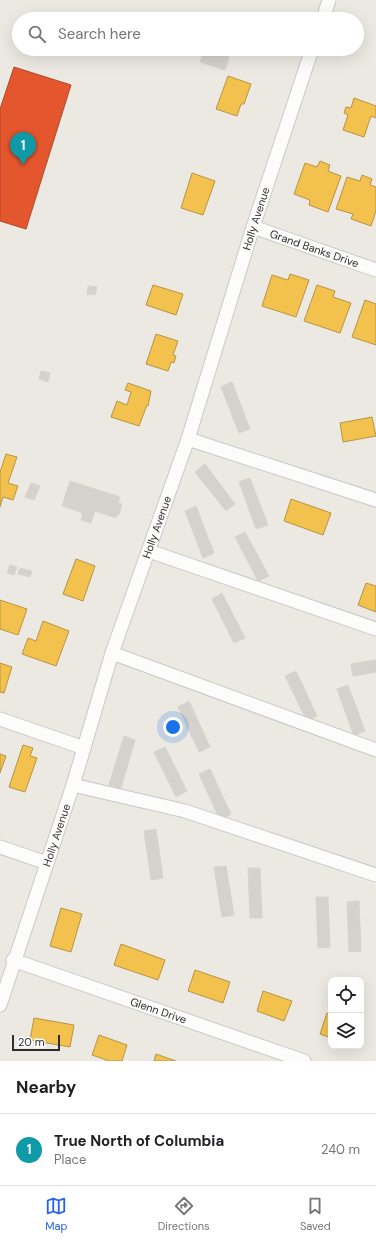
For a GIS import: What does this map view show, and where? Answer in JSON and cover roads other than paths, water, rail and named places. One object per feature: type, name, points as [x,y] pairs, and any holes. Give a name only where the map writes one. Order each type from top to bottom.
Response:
[{"type":"street","points":[[325,12],[329,0]]},
{"type":"street","name":"Holly Avenue","points":[[0,1005],[4,977],[13,960],[47,863],[73,785],[112,653],[188,439],[253,227],[310,56]]},
{"type":"street","name":"Grand Banks Drive","points":[[253,227],[376,270]]},
{"type":"street","points":[[188,439],[376,500]]},
{"type":"street","points":[[149,551],[376,630]]},
{"type":"street","points":[[112,653],[376,750]]},
{"type":"street","points":[[0,719],[84,748]]},
{"type":"street","points":[[73,785],[185,811],[376,874]]},
{"type":"street","points":[[0,847],[47,863]]},
{"type":"street","name":"Glenn Drive","points":[[13,960],[304,1061]]},
{"type":"place","name":"True North of Columbia","points":[[23,165]]}]
